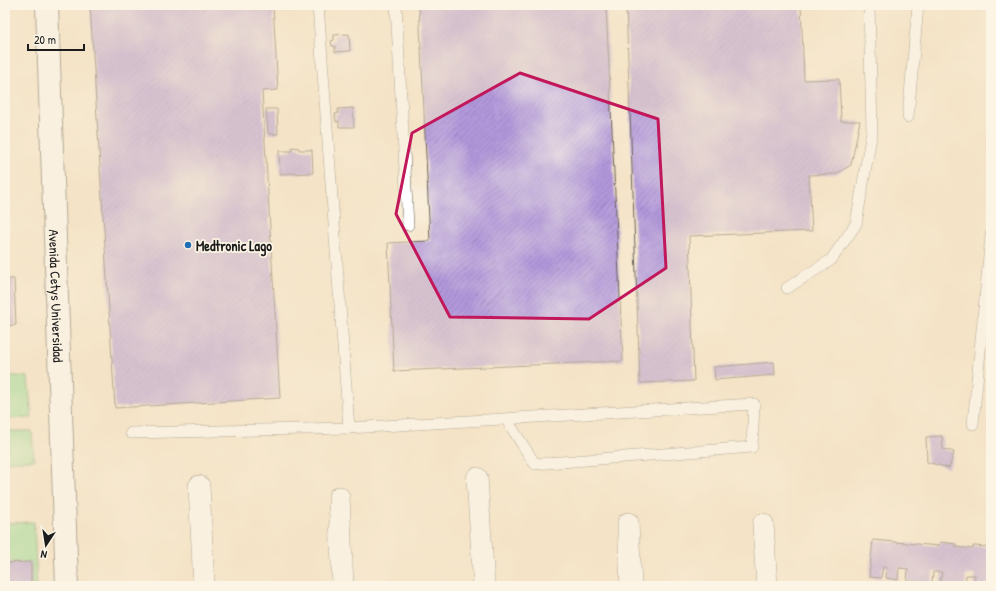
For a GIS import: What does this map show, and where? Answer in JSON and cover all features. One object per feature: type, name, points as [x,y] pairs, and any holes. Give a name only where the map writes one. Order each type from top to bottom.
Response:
[{"type":"main road","name":"Avenida Cetys Universidad","points":[[47,5],[67,586]]},
{"type":"street","points":[[477,478],[484,586]]},
{"type":"street","points":[[199,486],[204,586]]},
{"type":"street","points":[[339,497],[343,586]]},
{"type":"street","points":[[628,523],[631,586]]},
{"type":"street","points":[[763,524],[766,586]]},
{"type":"lane","points":[[318,5],[349,428]]},
{"type":"lane","points":[[396,5],[408,225]]},
{"type":"lane","points":[[787,288],[831,260],[856,224],[872,131],[869,5]]},
{"type":"lane","points":[[908,117],[918,5]]},
{"type":"lane","points":[[973,424],[991,235]]},
{"type":"lane","points":[[131,433],[349,428],[506,418],[754,404],[752,447],[535,464],[506,418]]},
{"type":"highlighted area","points":[[520,73],[658,119],[666,268],[589,319],[450,317],[396,214],[412,133]]},
{"type":"green space","points":[[5,375],[28,377],[32,418],[7,419]]},
{"type":"green space","points":[[7,431],[32,431],[34,460],[5,462],[5,450],[8,450]]},
{"type":"green space","points":[[34,522],[37,586],[31,586],[31,562],[5,563],[5,523]]},
{"type":"building","name":"Medtronic Lago","points":[[90,5],[273,5],[278,90],[262,91],[280,398],[115,408]]},
{"type":"building","points":[[419,5],[606,5],[623,361],[394,371],[388,243],[430,241]]},
{"type":"building","points":[[626,5],[801,5],[804,80],[839,79],[841,121],[860,121],[851,165],[836,174],[809,175],[812,231],[689,236],[694,381],[640,383]]},
{"type":"building","points":[[349,34],[350,51],[335,52],[335,46],[332,46],[331,41],[334,40],[334,35]]},
{"type":"building","points":[[353,108],[354,127],[339,127],[339,121],[336,122],[335,114],[338,114],[338,109]]},
{"type":"building","points":[[266,109],[277,109],[278,134],[268,133]]},
{"type":"building","points":[[292,147],[299,148],[299,150],[312,150],[313,173],[280,174],[279,151],[292,151]]},
{"type":"building","points":[[5,279],[14,279],[16,325],[5,326]]},
{"type":"building","points":[[774,362],[775,375],[715,380],[714,367]]},
{"type":"building","points":[[942,436],[943,449],[954,452],[949,468],[927,462],[926,437]]},
{"type":"building","points":[[873,540],[939,546],[940,542],[956,544],[956,547],[973,549],[973,546],[990,547],[991,586],[974,586],[975,575],[966,575],[965,586],[940,584],[942,572],[933,572],[932,583],[907,581],[908,569],[899,568],[898,580],[886,578],[887,567],[883,567],[881,578],[869,577]]},
{"type":"building","points":[[31,562],[31,586],[5,586],[5,563]]},
{"type":"place","name":"Medtronic Lago","points":[[188,245]]}]
